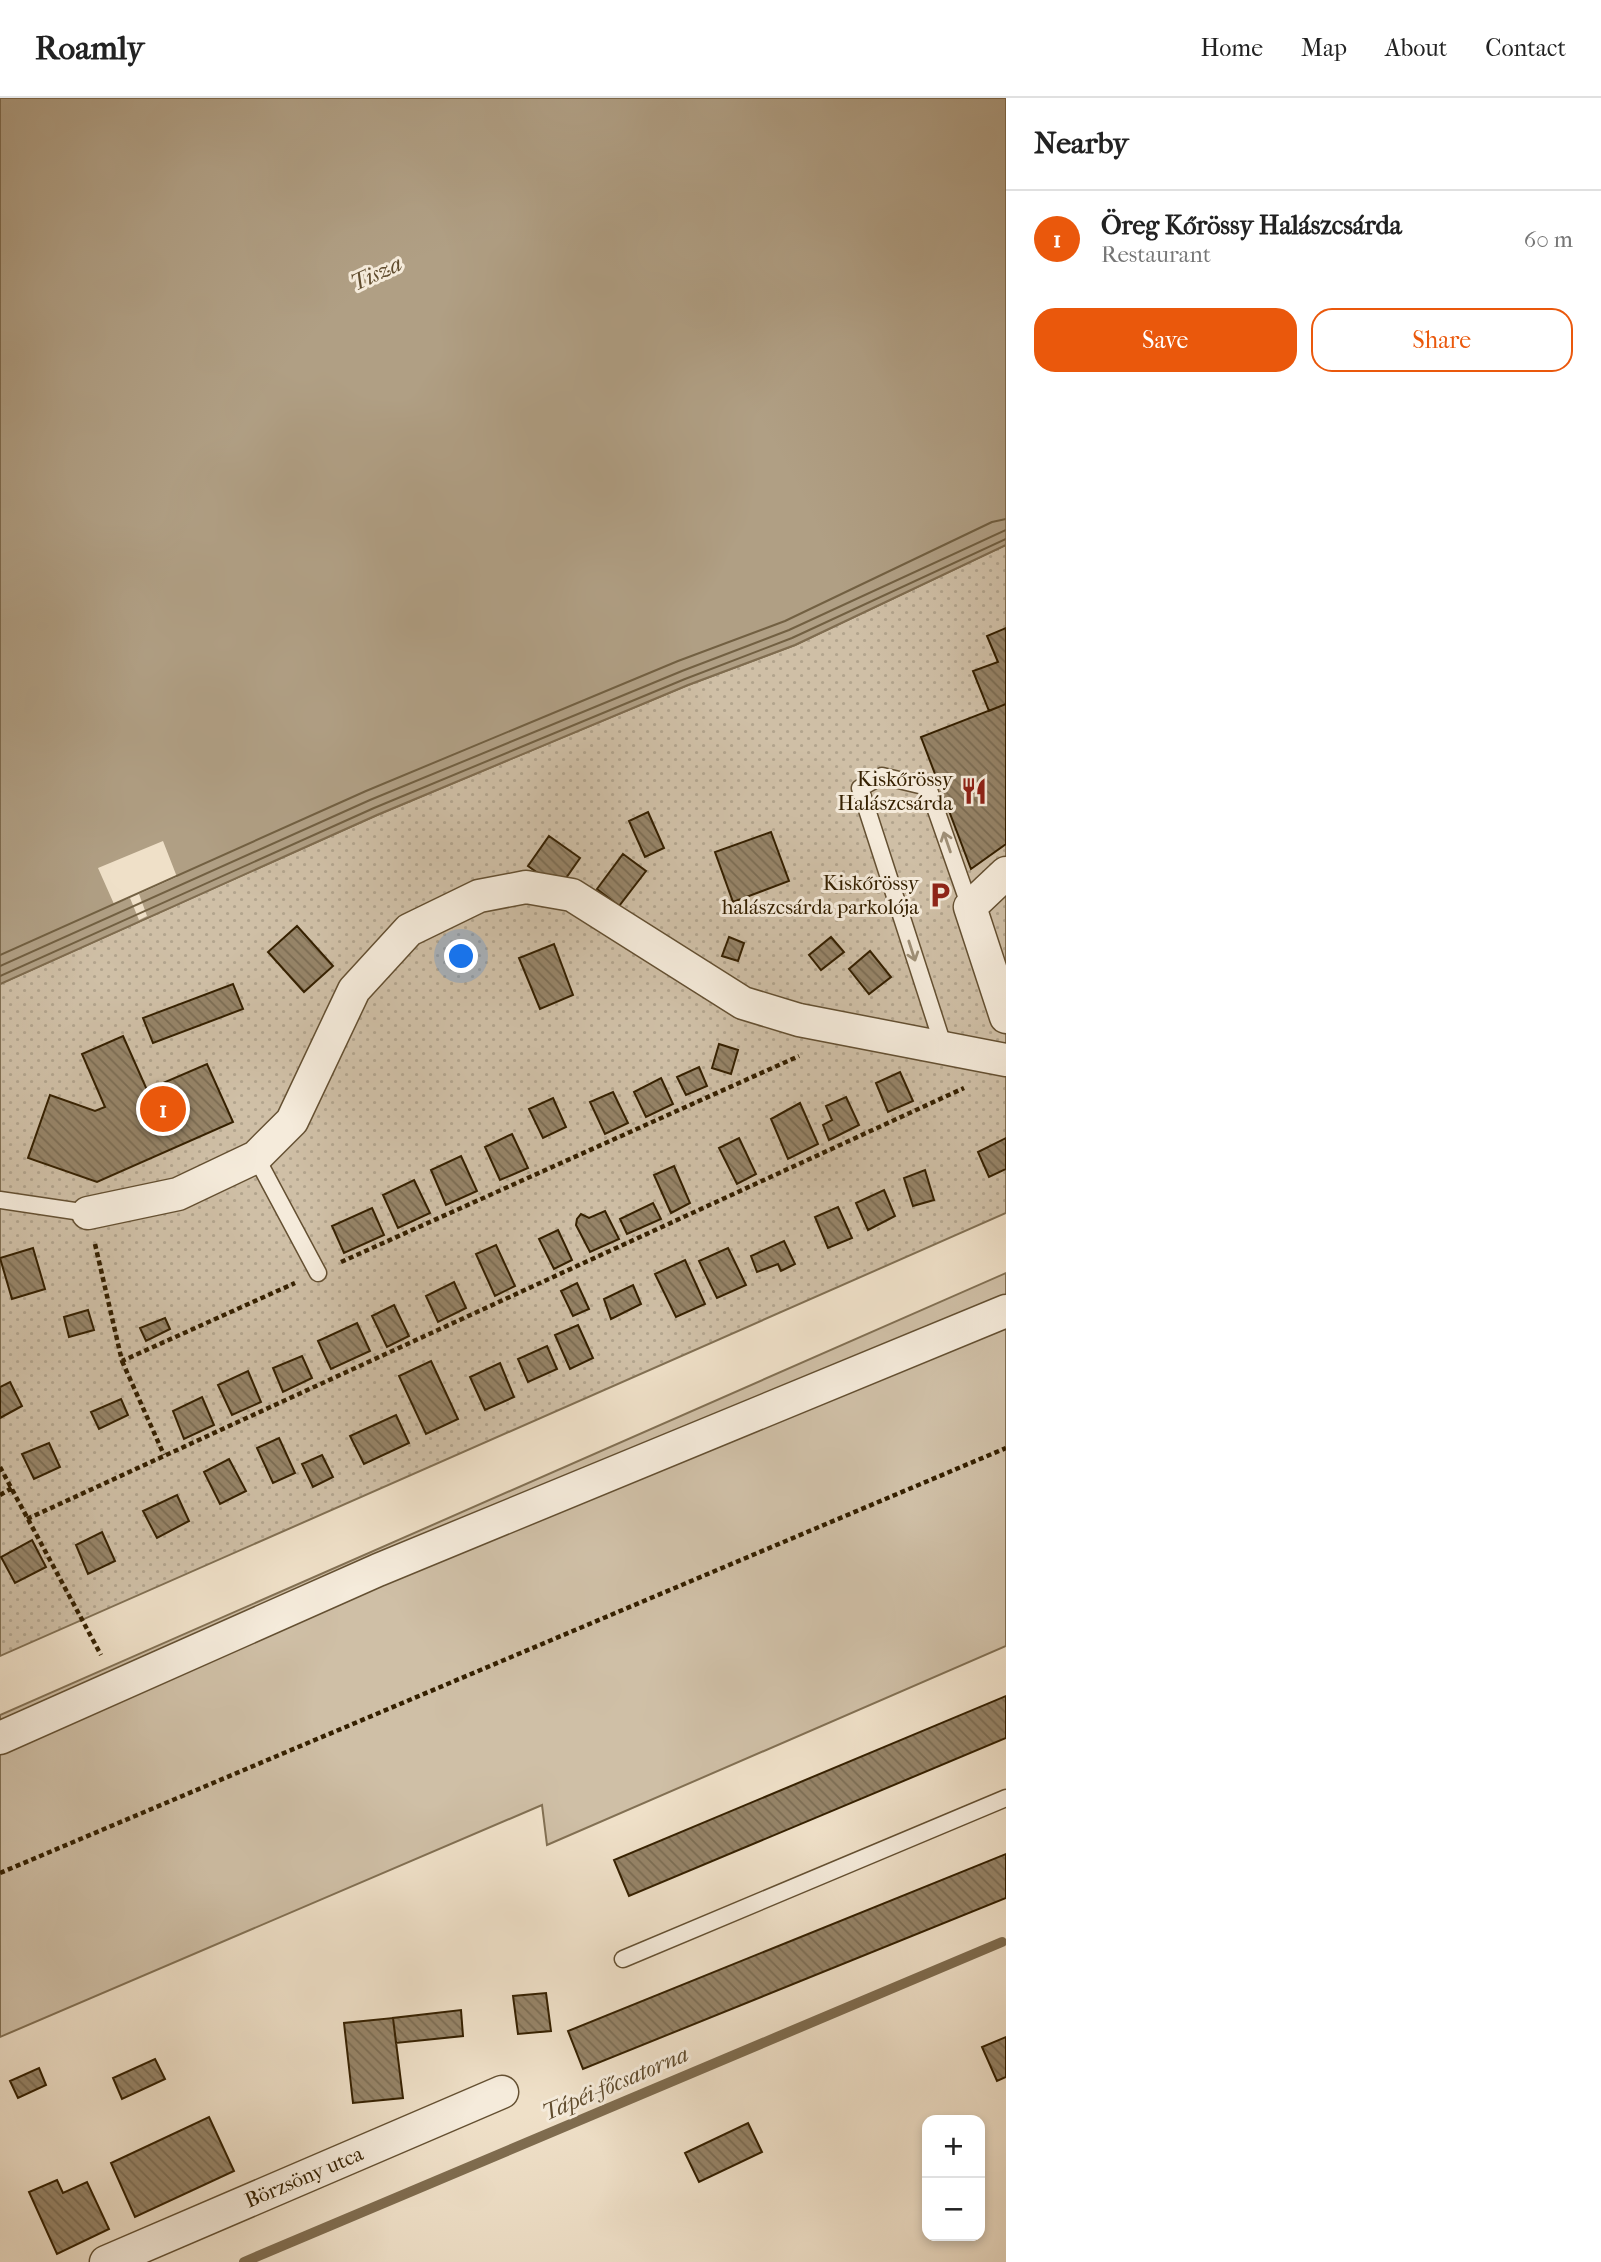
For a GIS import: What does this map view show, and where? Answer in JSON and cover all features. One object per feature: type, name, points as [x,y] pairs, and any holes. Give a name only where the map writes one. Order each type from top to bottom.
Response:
[{"type":"street","points":[[1006,873],[970,907],[1006,1017]]},
{"type":"street","points":[[88,1213],[178,1194],[256,1157],[292,1121],[354,990],[409,930],[479,896],[526,887],[572,895],[743,1003],[799,1020],[1006,1059]]},
{"type":"street","points":[[0,1738],[378,1570],[1006,1311]]},
{"type":"street","name":"Börzsöny utca","points":[[106,2262],[502,2092]]},
{"type":"lane","points":[[944,1048],[860,788],[882,776],[928,787],[970,907]]},
{"type":"lane","points":[[256,1157],[318,1273]]},
{"type":"lane","points":[[0,1200],[88,1213]]},
{"type":"lane","points":[[623,1959],[1006,1798]]},
{"type":"path","points":[[122,1361],[804,1053]]},
{"type":"path","points":[[27,1519],[968,1086]]},
{"type":"path","points":[[88,1213],[122,1361],[164,1454]]},
{"type":"path","points":[[0,1873],[1006,1448]]},
{"type":"path","points":[[0,1467],[118,1687]]},
{"type":"path","points":[[0,1495],[12,1488]]},
{"type":"shaded area","points":[[1006,545],[1006,1213],[0,1656],[0,984],[377,815],[688,685],[795,645]]},
{"type":"shaded area","points":[[1006,1273],[1006,1646],[547,1845],[542,1805],[0,2037],[0,1715]]},
{"type":"water","name":"Tisza","points":[[0,98],[1006,98],[1006,545],[795,645],[688,685],[377,815],[0,984]]},
{"type":"pier","points":[[163,841],[177,877],[139,894],[147,916],[139,920],[130,898],[114,904],[98,868]]},
{"type":"building","points":[[1006,628],[1006,704],[989,711],[973,671],[998,662],[987,636]]},
{"type":"building","name":"Kiskőrössy Halászcsárda","points":[[1006,704],[1006,844],[971,869],[921,737]]},
{"type":"building","points":[[648,812],[664,848],[645,857],[629,821]]},
{"type":"building","points":[[771,832],[789,881],[733,902],[715,852]]},
{"type":"building","points":[[549,836],[580,858],[559,888],[528,866]]},
{"type":"building","points":[[623,854],[646,871],[619,906],[597,889]]},
{"type":"building","points":[[297,926],[333,966],[304,992],[268,952]]},
{"type":"building","points":[[729,937],[744,943],[738,961],[722,956]]},
{"type":"building","points":[[831,937],[844,952],[821,970],[809,955]]},
{"type":"building","points":[[554,944],[573,995],[540,1009],[519,958]]},
{"type":"building","points":[[870,951],[891,977],[869,994],[849,969]]},
{"type":"building","points":[[233,984],[243,1009],[153,1043],[143,1018]]},
{"type":"building","points":[[123,1036],[147,1090],[207,1064],[233,1122],[97,1182],[28,1158],[50,1095],[95,1111],[105,1107],[82,1054]]},
{"type":"building","points":[[719,1044],[738,1050],[731,1074],[712,1068]]},
{"type":"building","points":[[699,1067],[707,1086],[686,1095],[677,1077]]},
{"type":"building","points":[[900,1072],[913,1101],[888,1112],[876,1083]]},
{"type":"building","points":[[661,1078],[673,1104],[646,1117],[634,1092]]},
{"type":"building","points":[[613,1092],[628,1123],[605,1134],[590,1102]]},
{"type":"building","points":[[846,1097],[859,1125],[829,1140],[823,1125],[832,1120],[826,1106]]},
{"type":"building","points":[[553,1098],[566,1127],[543,1138],[529,1109]]},
{"type":"building","points":[[800,1103],[818,1144],[788,1159],[771,1119]]},
{"type":"building","points":[[512,1134],[528,1168],[500,1180],[485,1147]]},
{"type":"building","points":[[739,1138],[756,1174],[737,1184],[719,1148]]},
{"type":"building","points":[[1006,1138],[1006,1169],[989,1177],[978,1152]]},
{"type":"building","points":[[461,1156],[477,1191],[446,1205],[431,1170]]},
{"type":"building","points":[[674,1166],[690,1203],[671,1213],[654,1175]]},
{"type":"building","points":[[925,1170],[934,1200],[913,1206],[904,1178]]},
{"type":"building","points":[[414,1180],[430,1213],[398,1228],[383,1195]]},
{"type":"building","points":[[884,1190],[895,1216],[868,1230],[856,1203]]},
{"type":"building","points":[[653,1203],[661,1219],[627,1234],[620,1219]]},
{"type":"building","points":[[838,1207],[852,1238],[828,1248],[815,1217]]},
{"type":"building","points":[[372,1208],[384,1235],[344,1253],[332,1226]]},
{"type":"building","points":[[605,1211],[619,1239],[590,1252],[576,1225],[577,1219],[581,1214],[589,1218]]},
{"type":"building","points":[[558,1230],[572,1260],[554,1269],[539,1239]]},
{"type":"building","points":[[784,1241],[795,1264],[781,1271],[778,1264],[757,1272],[751,1256]]},
{"type":"building","points":[[496,1245],[515,1286],[495,1296],[476,1254]]},
{"type":"building","points":[[33,1248],[45,1289],[12,1299],[0,1258]]},
{"type":"building","points":[[728,1248],[746,1285],[717,1298],[699,1261]]},
{"type":"building","points":[[685,1260],[705,1304],[676,1317],[655,1274]]},
{"type":"building","points":[[454,1282],[466,1308],[438,1322],[426,1296]]},
{"type":"building","points":[[577,1283],[589,1309],[573,1316],[561,1291]]},
{"type":"building","points":[[633,1285],[641,1304],[611,1319],[604,1299]]},
{"type":"building","points":[[394,1305],[409,1336],[387,1347],[372,1316]]},
{"type":"building","points":[[88,1310],[94,1330],[69,1337],[64,1317]]},
{"type":"building","points":[[165,1318],[170,1329],[146,1341],[140,1328]]},
{"type":"building","points":[[357,1323],[370,1351],[331,1369],[318,1341]]},
{"type":"building","points":[[578,1325],[593,1358],[570,1369],[555,1335]]},
{"type":"building","points":[[547,1346],[557,1369],[528,1382],[518,1359]]},
{"type":"building","points":[[302,1356],[312,1378],[283,1392],[273,1368]]},
{"type":"building","points":[[431,1361],[458,1419],[426,1434],[399,1376]]},
{"type":"building","points":[[500,1363],[514,1397],[485,1410],[470,1377]]},
{"type":"building","points":[[248,1371],[261,1402],[232,1415],[218,1385]]},
{"type":"building","points":[[10,1382],[22,1406],[0,1418],[0,1387]]},
{"type":"building","points":[[202,1397],[214,1425],[184,1439],[173,1411]]},
{"type":"building","points":[[121,1399],[128,1415],[99,1429],[91,1412]]},
{"type":"building","points":[[396,1415],[409,1443],[364,1464],[350,1436]]},
{"type":"building","points":[[279,1438],[295,1473],[273,1483],[257,1448]]},
{"type":"building","points":[[49,1443],[60,1467],[34,1479],[22,1454]]},
{"type":"building","points":[[322,1455],[333,1477],[313,1487],[302,1464]]},
{"type":"building","points":[[229,1459],[246,1491],[220,1504],[204,1472]]},
{"type":"building","points":[[177,1495],[189,1521],[157,1538],[143,1511]]},
{"type":"building","points":[[102,1532],[115,1561],[88,1574],[76,1545]]},
{"type":"building","points":[[32,1540],[46,1567],[15,1583],[1,1557]]},
{"type":"building","points":[[1006,1696],[1006,1738],[629,1896],[614,1860]]},
{"type":"building","points":[[1006,1854],[1006,1898],[583,2069],[568,2031]]},
{"type":"building","points":[[546,1993],[551,2031],[518,2034],[513,1996]]},
{"type":"building","points":[[461,2010],[463,2036],[396,2043],[393,2018]]},
{"type":"building","points":[[393,2018],[403,2098],[353,2103],[344,2023]]},
{"type":"building","points":[[1006,2037],[1006,2077],[997,2081],[982,2047]]},
{"type":"building","points":[[155,2059],[165,2079],[122,2099],[113,2078]]},
{"type":"building","points":[[39,2068],[46,2085],[18,2098],[10,2081]]},
{"type":"building","points":[[209,2117],[234,2171],[135,2217],[111,2163]]},
{"type":"building","points":[[748,2123],[762,2152],[699,2182],[685,2153]]},
{"type":"building","points":[[57,2180],[63,2193],[87,2182],[109,2229],[57,2254],[29,2192]]},
{"type":"waterway","name":"Tápéi-főcsatorna","points":[[244,2262],[1002,1942]]},
{"type":"place","name":"Kiskőrössy Halászcsárda","points":[[974,791]]},
{"type":"place","name":"Kiskőrössy halászcsárda parkolója","points":[[940,895]]},
{"type":"place","name":"Öreg Kőrössy Halászcsárda","points":[[163,1109]]}]
